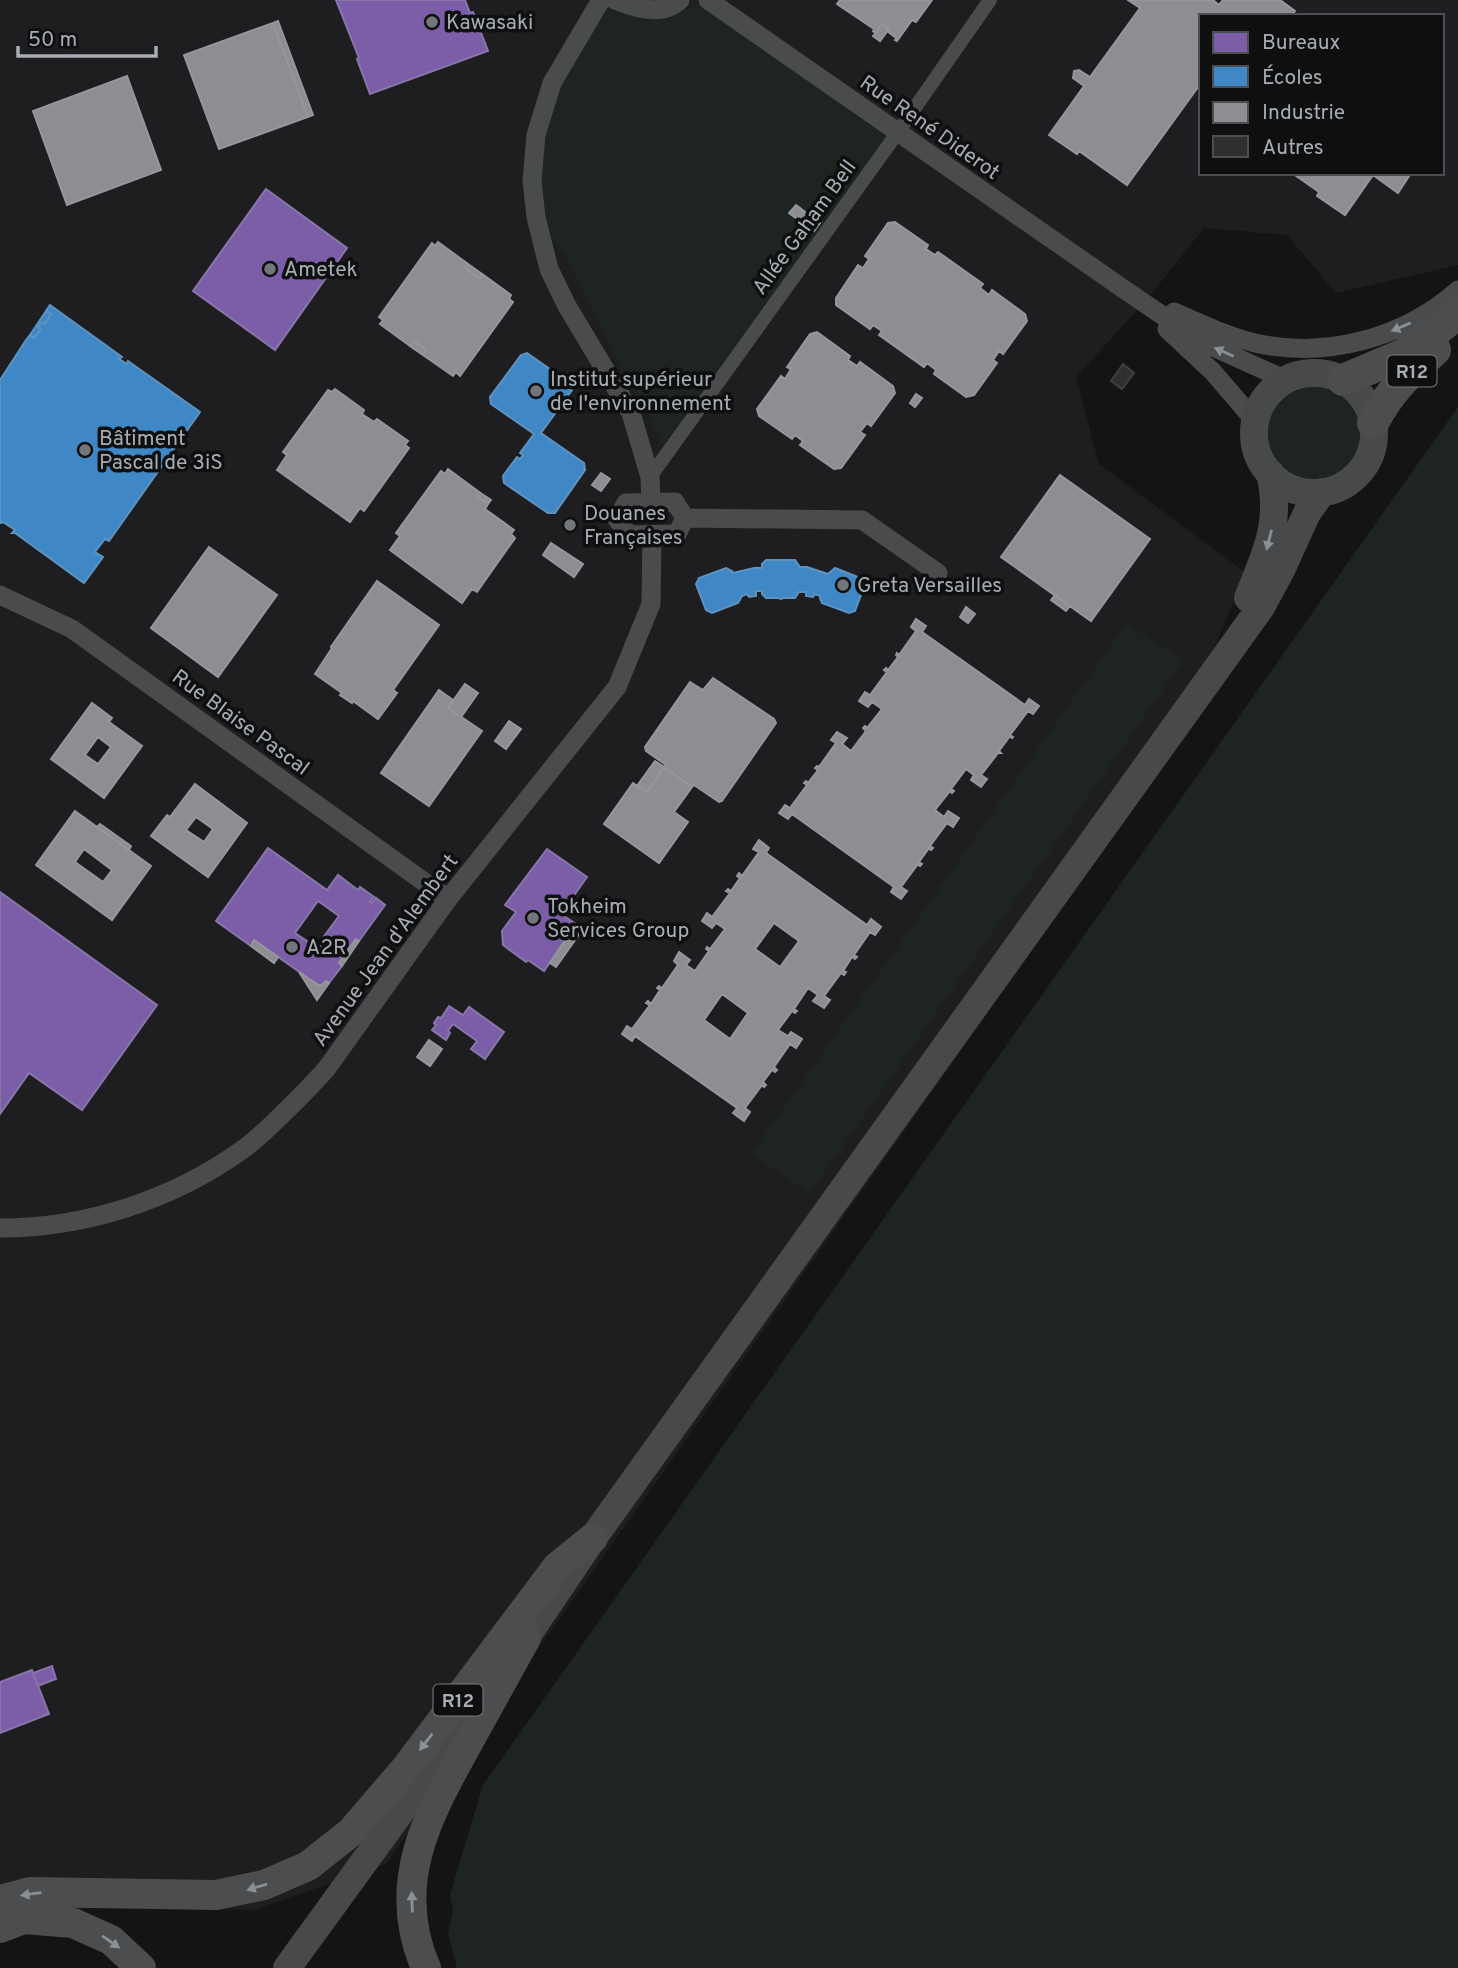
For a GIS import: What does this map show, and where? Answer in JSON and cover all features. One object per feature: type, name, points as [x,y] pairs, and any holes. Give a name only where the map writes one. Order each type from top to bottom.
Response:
[{"type":"highway","points":[[1343,380],[1402,355],[1458,313]]},
{"type":"highway","name":"R12","points":[[1373,423],[1395,386],[1458,326]]},
{"type":"main road","points":[[1305,374],[1324,374],[1343,380],[1357,391],[1367,406],[1373,423],[1374,439],[1370,454],[1351,480],[1338,488],[1306,492],[1289,488],[1275,479],[1261,463],[1254,442],[1255,421],[1261,404],[1272,390],[1286,380],[1305,374]]},
{"type":"main road","points":[[1232,645],[1271,537],[1275,494],[1270,473]]},
{"type":"main road","name":"R12","points":[[287,1968],[526,1638],[593,1538],[1261,607],[1307,513],[1322,492]]},
{"type":"main road","name":"R12","points":[[0,1900],[30,1892],[216,1895],[264,1885],[308,1866],[351,1832],[406,1768],[557,1567],[593,1538]]},
{"type":"main road","name":"R12","points":[[426,1968],[413,1921],[411,1896],[419,1846],[427,1821],[444,1786],[526,1638]]},
{"type":"main road","points":[[0,1928],[24,1919],[73,1923],[111,1940],[141,1968]]},
{"type":"street","points":[[601,0],[552,83],[536,135],[532,181],[536,217],[550,270],[631,413],[650,477],[652,503]]},
{"type":"street","points":[[615,0],[632,7],[654,10],[676,4],[680,0]]},
{"type":"street","name":"Rue René Diderot","points":[[708,0],[1125,290]]},
{"type":"street","name":"Allée Gaham Bell","points":[[650,477],[990,0]]},
{"type":"street","points":[[1125,290],[1236,338],[1274,346],[1310,348],[1350,343],[1387,334],[1421,318],[1458,290]]},
{"type":"street","points":[[1125,290],[1200,341],[1286,380]]},
{"type":"street","points":[[1125,290],[1213,372],[1255,421]]},
{"type":"street","points":[[675,502],[685,518],[677,534],[652,536],[629,535],[617,519],[626,503],[675,502]]},
{"type":"street","points":[[685,518],[862,520],[938,573]]},
{"type":"street","name":"Avenue Jean d'Alembert","points":[[0,1228],[32,1228],[82,1221],[135,1206],[192,1181],[244,1149],[293,1105],[327,1068],[448,899],[617,687],[651,604],[652,536]]},
{"type":"street","name":"Rue Blaise Pascal","points":[[0,595],[72,629],[448,899]]},
{"type":"shaded area","points":[[0,0],[1458,0],[1458,265],[1336,293],[1287,235],[1204,228],[1144,303],[1076,377],[1099,464],[1246,573],[1168,758],[386,1864],[255,1910],[111,1906],[0,1917]]},
{"type":"shaded area","points":[[701,2],[886,137],[664,444],[626,378],[570,264],[549,232],[540,183],[543,136],[560,84],[605,7],[645,18],[671,18]]},
{"type":"shaded area","points":[[1314,387],[1331,391],[1346,401],[1356,416],[1360,433],[1356,450],[1346,465],[1331,475],[1314,479],[1297,475],[1282,465],[1272,450],[1268,433],[1272,416],[1282,401],[1297,391]]},
{"type":"shaded area","points":[[1458,407],[1458,1968],[457,1968],[448,1934],[453,1910],[450,1895],[483,1785]]},
{"type":"shaded area","points":[[1126,624],[1184,660],[810,1193],[751,1154]]},
{"type":"building: Bureaux","points":[[336,0],[465,0],[470,13],[473,12],[488,51],[370,94]]},
{"type":"building: Bureaux","name":"Ametek","points":[[266,189],[347,248],[275,350],[193,291]]},
{"type":"building: Bureaux","points":[[268,848],[327,890],[338,875],[358,890],[360,887],[374,897],[370,902],[376,898],[385,905],[359,941],[356,939],[339,963],[342,966],[329,983],[326,981],[322,985],[318,985],[254,940],[251,946],[216,921]],"holes":[[[318,901],[339,916],[316,947],[295,933]]]},
{"type":"building: Bureaux","points":[[547,849],[587,877],[561,914],[576,924],[544,971],[503,945],[502,931],[516,912],[505,905]]},
{"type":"building: Bureaux","points":[[0,892],[157,1005],[82,1110],[29,1073],[0,1114]]},
{"type":"building: Bureaux","points":[[449,1006],[463,1015],[469,1007],[504,1032],[485,1059],[471,1049],[477,1041],[453,1024],[446,1040],[432,1030],[438,1017],[441,1018]]},
{"type":"building: Bureaux","points":[[52,1666],[56,1679],[38,1686],[33,1673]]},
{"type":"building: Bureaux","points":[[32,1670],[49,1714],[0,1733],[0,1682]]},
{"type":"building: Écoles","name":"Bâtiment Pascal de 3iS","points":[[50,305],[122,357],[119,359],[127,364],[128,361],[200,412],[109,541],[105,539],[95,552],[103,557],[84,583],[12,533],[15,530],[0,521],[0,380],[30,335],[34,338],[41,329],[38,327],[42,322],[45,324],[51,314],[46,311]]},
{"type":"building: Écoles","points":[[46,311],[51,314],[45,324],[42,322],[38,327],[41,329],[34,338],[30,335]]},
{"type":"building: Écoles","points":[[527,353],[570,383],[572,390],[541,433],[584,463],[585,470],[555,513],[548,513],[504,483],[503,476],[517,457],[520,459],[523,455],[520,453],[534,434],[491,404],[490,397],[521,355]]},
{"type":"building: Écoles","name":"Greta Versailles","points":[[766,560],[795,560],[800,567],[828,574],[835,568],[863,579],[865,584],[855,611],[849,613],[822,603],[820,596],[806,596],[806,592],[799,592],[795,598],[781,599],[766,598],[762,591],[756,591],[756,596],[742,596],[738,603],[712,613],[706,610],[696,584],[699,578],[726,568],[733,573],[762,568]]},
{"type":"building: Industrie","points":[[840,0],[932,0],[916,22],[912,20],[897,41],[882,24],[875,33],[874,29],[837,4]]},
{"type":"building: Industrie","points":[[1128,0],[1213,0],[1219,5],[1223,0],[1280,0],[1295,11],[1293,14],[1199,14],[1199,86],[1127,185],[1079,151],[1077,154],[1049,135],[1084,86],[1073,78],[1074,71],[1079,70],[1090,77],[1140,8]]},
{"type":"building: Industrie","points":[[278,21],[313,115],[308,117],[273,23]]},
{"type":"building: Industrie","points":[[273,23],[308,117],[219,149],[184,55]]},
{"type":"building: Industrie","points":[[882,24],[889,29],[880,41],[873,36]]},
{"type":"building: Industrie","points":[[127,76],[161,170],[67,205],[33,111]]},
{"type":"building: Industrie","points":[[1295,175],[1373,175],[1345,215],[1317,196],[1319,192]]},
{"type":"building: Industrie","points":[[1373,175],[1410,175],[1398,193]]},
{"type":"building: Industrie","points":[[796,205],[820,223],[814,231],[789,213]]},
{"type":"building: Industrie","points":[[895,222],[928,245],[926,249],[935,255],[938,252],[983,284],[980,288],[989,295],[992,290],[1025,314],[1027,321],[1003,354],[999,351],[993,360],[997,363],[974,395],[966,397],[934,374],[936,370],[927,363],[924,367],[879,335],[882,331],[873,325],[870,329],[836,305],[836,298],[858,265],[863,268],[869,259],[865,256],[888,223]]},
{"type":"building: Industrie","points":[[438,242],[468,264],[465,268],[479,278],[482,274],[511,295],[509,299],[513,302],[460,376],[456,372],[453,376],[423,355],[426,350],[414,341],[410,346],[380,324],[383,320],[379,317],[432,243],[435,246]]},
{"type":"building: Industrie","points":[[468,264],[482,274],[479,278],[465,268]]},
{"type":"building: Industrie","points":[[817,332],[850,356],[848,360],[857,366],[860,362],[893,386],[895,393],[871,426],[867,423],[860,432],[865,435],[841,468],[834,469],[800,445],[803,441],[795,435],[792,439],[759,416],[757,409],[781,376],[785,379],[791,369],[787,367],[810,334]]},
{"type":"building: Industrie","points":[[414,341],[426,350],[423,355],[410,346]]},
{"type":"building: Industrie","points":[[335,389],[364,410],[362,414],[374,422],[377,419],[408,441],[405,445],[409,448],[364,511],[360,508],[350,522],[277,470],[287,455],[283,452],[328,390],[332,392]]},
{"type":"building: Industrie","points":[[916,394],[922,398],[915,407],[910,403]]},
{"type":"building: Industrie","points":[[448,469],[479,492],[476,496],[488,504],[485,509],[514,530],[511,534],[515,538],[477,592],[472,589],[462,603],[390,550],[400,536],[396,533],[441,471],[445,474]]},
{"type":"building: Industrie","points":[[601,473],[610,479],[601,491],[592,485]]},
{"type":"building: Industrie","points":[[1060,475],[1150,539],[1091,621],[1001,557]]},
{"type":"building: Industrie","points":[[479,492],[491,500],[488,504],[476,496]]},
{"type":"building: Industrie","points":[[551,543],[583,564],[574,577],[543,555]]},
{"type":"building: Industrie","points":[[209,547],[277,595],[218,677],[151,628]]},
{"type":"building: Industrie","points":[[377,581],[439,625],[393,690],[397,693],[378,719],[340,695],[342,693],[315,674]]},
{"type":"building: Industrie","points":[[1055,595],[1070,606],[1066,611],[1051,600]]},
{"type":"building: Industrie","points":[[966,607],[975,614],[968,623],[960,617]]},
{"type":"building: Industrie","points":[[916,619],[926,626],[922,632],[1025,705],[1029,699],[1039,706],[1033,714],[1028,711],[1010,735],[1013,737],[1010,736],[999,751],[1001,753],[998,753],[981,775],[987,779],[981,787],[971,780],[974,775],[966,769],[951,789],[954,791],[950,791],[935,810],[944,817],[948,811],[959,818],[953,827],[947,823],[930,846],[933,848],[929,848],[919,862],[922,864],[918,864],[901,887],[907,891],[901,899],[891,892],[894,887],[792,814],[788,819],[779,813],[785,805],[790,808],[807,785],[804,783],[808,783],[818,770],[815,768],[819,767],[836,743],[831,740],[837,732],[847,738],[842,744],[851,751],[866,731],[863,728],[867,728],[882,709],[872,702],[868,707],[859,701],[865,692],[870,695],[887,672],[884,670],[888,670],[898,657],[897,653],[899,655],[916,631],[911,627]]},
{"type":"building: Industrie","points":[[713,678],[776,723],[719,802],[664,767],[666,765],[646,751],[645,747],[690,682],[703,690]]},
{"type":"building: Industrie","points":[[465,684],[478,693],[461,717],[448,708]]},
{"type":"building: Industrie","points":[[439,690],[453,700],[448,708],[482,731],[429,806],[381,773]]},
{"type":"building: Industrie","points":[[92,703],[112,718],[109,722],[142,746],[104,798],[51,759]],"holes":[[[98,737],[111,747],[98,764],[85,755]]]},
{"type":"building: Industrie","points":[[509,721],[521,729],[506,749],[495,741]]},
{"type":"building: Industrie","points":[[655,761],[664,767],[647,792],[637,786]]},
{"type":"building: Industrie","points":[[664,767],[692,787],[674,812],[688,822],[659,863],[604,824],[633,783],[647,792]]},
{"type":"building: Industrie","points":[[195,784],[247,823],[208,877],[151,836],[167,815],[170,817]],"holes":[[[196,817],[213,829],[204,842],[186,830]]]},
{"type":"building: Industrie","points":[[75,811],[151,866],[112,920],[36,865]],"holes":[[[84,849],[112,870],[103,882],[75,862]]]},
{"type":"building: Industrie","points":[[100,824],[131,846],[129,850],[97,827]]},
{"type":"building: Industrie","points":[[759,840],[769,848],[766,853],[867,925],[871,919],[881,927],[875,935],[870,932],[854,955],[857,957],[852,957],[843,971],[846,972],[844,975],[841,973],[824,996],[830,1000],[824,1008],[813,1001],[818,995],[808,988],[794,1009],[797,1011],[792,1011],[778,1030],[788,1036],[791,1032],[802,1039],[796,1048],[790,1044],[774,1067],[777,1070],[772,1070],[763,1082],[766,1085],[762,1085],[745,1108],[750,1112],[744,1121],[733,1113],[737,1108],[635,1036],[632,1041],[622,1034],[627,1026],[632,1029],[650,1005],[646,1003],[648,1001],[651,1004],[660,990],[657,988],[662,988],[678,965],[674,961],[679,952],[690,960],[686,965],[695,971],[709,951],[707,947],[710,949],[725,929],[716,923],[712,928],[702,921],[707,913],[712,917],[730,893],[726,891],[731,891],[740,878],[737,876],[739,873],[742,876],[759,852],[753,849]],"holes":[[[774,923],[799,941],[780,967],[755,949]],[[722,994],[748,1013],[730,1039],[704,1020]]]},
{"type":"building: Industrie","points":[[576,924],[583,929],[556,967],[550,963]]},
{"type":"building: Industrie","points":[[356,939],[359,941],[342,966],[339,963]]},
{"type":"building: Industrie","points":[[254,940],[278,957],[274,963],[251,946]]},
{"type":"building: Industrie","points":[[299,972],[318,985],[326,981],[329,983],[317,1000]]},
{"type":"building: Industrie","points":[[429,1040],[442,1049],[430,1066],[417,1057]]},
{"type":"building: Autres","points":[[1123,364],[1134,373],[1122,389],[1111,381]]},
{"type":"place","name":"Kawasaki","points":[[432,22]]},
{"type":"place","name":"Ametek","points":[[270,269]]},
{"type":"place","name":"Institut supérieur de l'environnement","points":[[536,391]]},
{"type":"place","name":"Bâtiment Pascal de 3iS","points":[[85,450]]},
{"type":"place","name":"Douanes Françaises","points":[[570,525]]},
{"type":"place","name":"Greta Versailles","points":[[843,585]]},
{"type":"place","name":"Tokheim Services Group","points":[[533,918]]},
{"type":"place","name":"A2R","points":[[292,947]]}]
